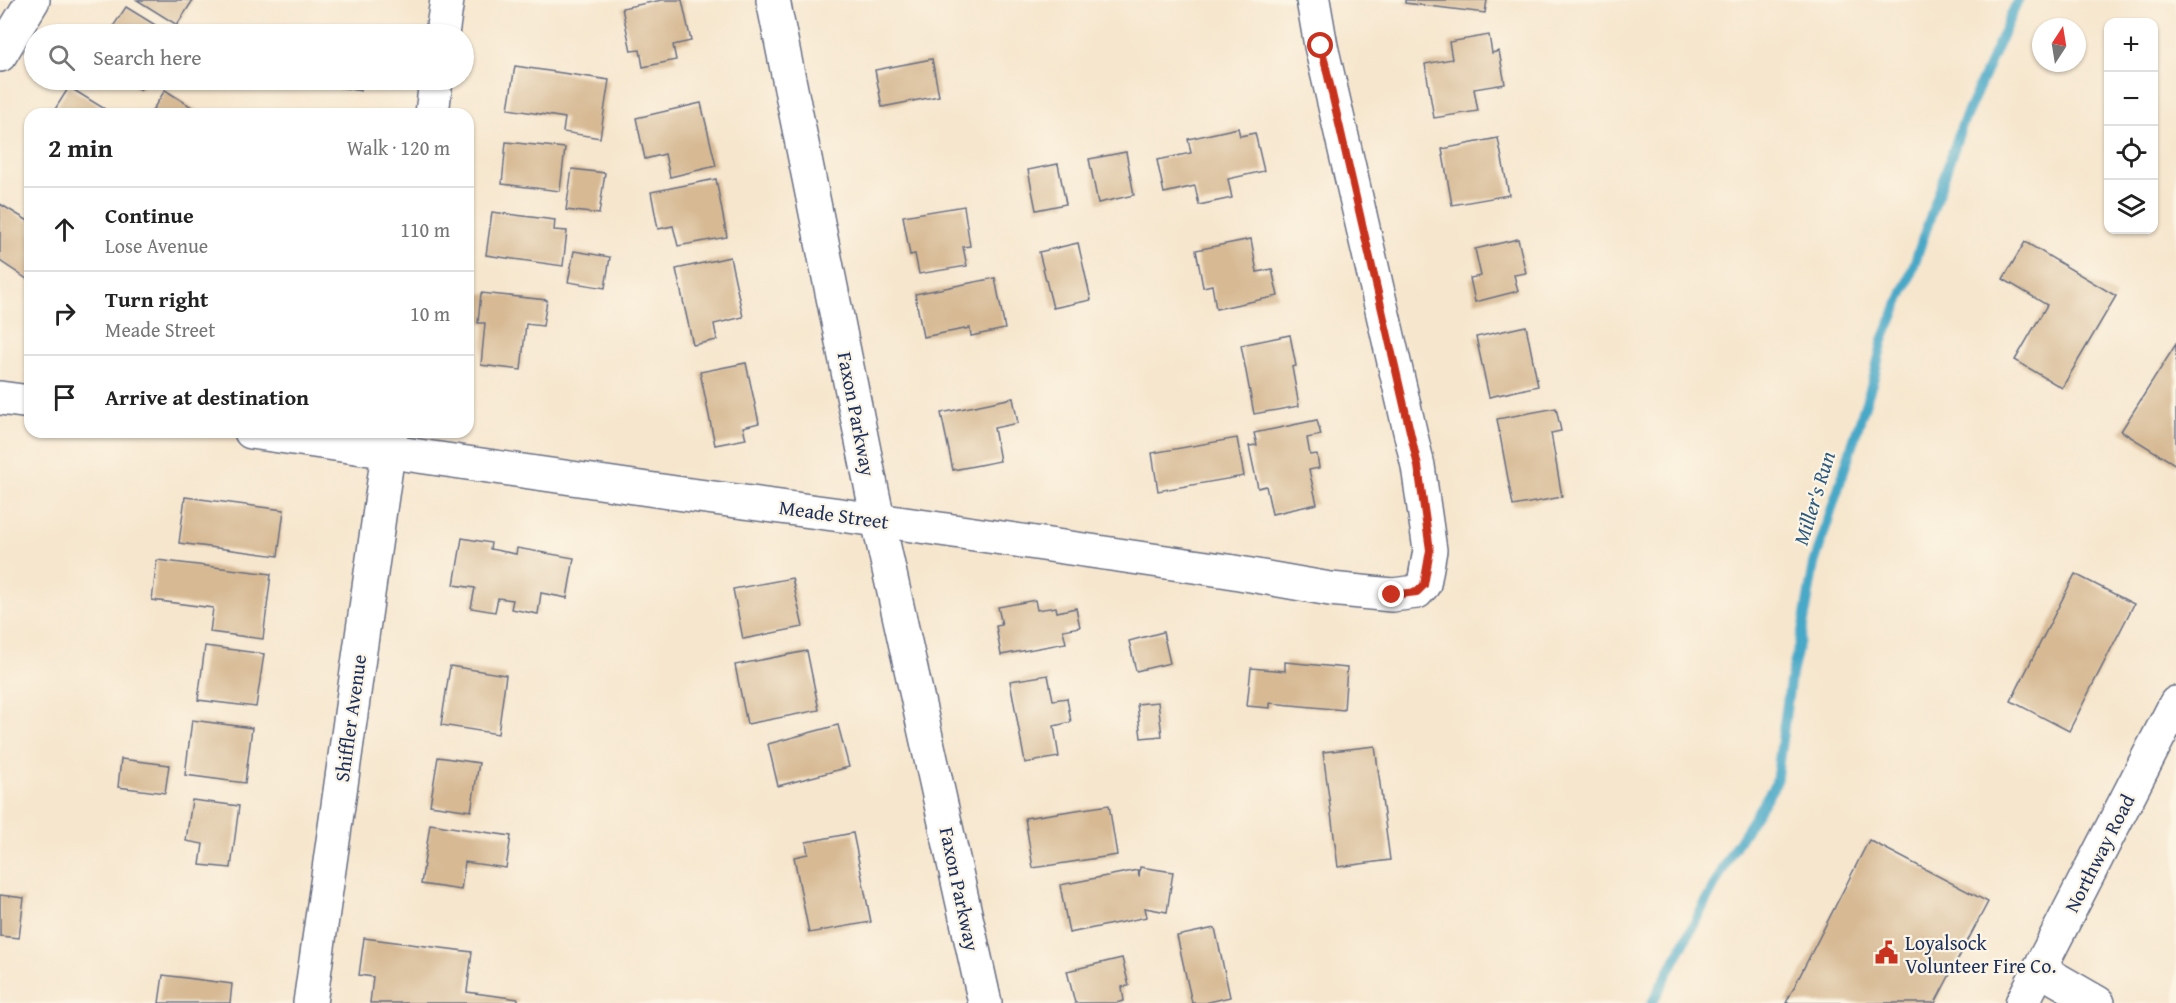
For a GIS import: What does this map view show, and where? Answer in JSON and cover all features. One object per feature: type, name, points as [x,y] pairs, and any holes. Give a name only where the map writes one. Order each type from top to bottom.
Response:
[{"type":"street","points":[[0,55],[33,0]]},
{"type":"street","points":[[443,24],[447,0]]},
{"type":"street","name":"Faxon Parkway","points":[[773,0],[878,520],[985,1003]]},
{"type":"street","name":"Meade Street","points":[[344,438],[390,441],[676,493],[878,520],[1330,588],[1392,595],[1417,592],[1424,585],[1430,550],[1418,466],[1321,46],[1313,0]]},
{"type":"street","points":[[433,108],[435,90]]},
{"type":"street","points":[[0,398],[24,401]]},
{"type":"street","name":"Shiffler Avenue","points":[[310,1003],[390,441]]},
{"type":"street","name":"Northway Road","points":[[2022,1003],[2176,703]]},
{"type":"street","points":[[2039,969],[2098,1003]]},
{"type":"building","points":[[137,0],[193,0],[178,24]]},
{"type":"building","points":[[662,0],[682,0],[691,41],[673,45],[676,60],[643,67],[640,50],[631,51],[622,8]]},
{"type":"building","points":[[1405,0],[1487,0],[1485,13],[1405,3]]},
{"type":"building","points":[[126,7],[154,24],[115,24]]},
{"type":"building","points":[[1489,35],[1492,53],[1499,51],[1505,84],[1474,89],[1478,111],[1434,118],[1425,64],[1452,59],[1449,42]]},
{"type":"building","points":[[932,59],[939,96],[882,107],[875,70]]},
{"type":"building","points":[[515,66],[609,80],[600,138],[563,132],[565,118],[508,109]]},
{"type":"building","points":[[67,90],[74,90],[103,108],[56,108]]},
{"type":"building","points":[[165,90],[193,108],[154,108]]},
{"type":"building","points":[[701,103],[716,166],[670,177],[665,154],[645,159],[636,118]]},
{"type":"building","points":[[1238,128],[1240,136],[1255,133],[1264,171],[1228,179],[1232,198],[1199,205],[1195,186],[1164,193],[1157,160],[1191,153],[1188,139]]},
{"type":"building","points":[[1498,138],[1509,195],[1452,205],[1442,149]]},
{"type":"building","points":[[506,142],[565,148],[560,191],[502,184]]},
{"type":"building","points":[[1126,152],[1134,195],[1098,203],[1089,159]]},
{"type":"building","points":[[1058,164],[1066,204],[1036,210],[1028,170]]},
{"type":"building","points":[[572,169],[605,173],[599,214],[566,210]]},
{"type":"building","points":[[716,179],[727,237],[678,246],[673,226],[658,229],[651,192]]},
{"type":"building","points":[[0,204],[24,218],[24,277],[0,261]]},
{"type":"building","points":[[964,206],[970,246],[963,247],[967,266],[919,274],[915,254],[910,255],[903,216]]},
{"type":"building","points":[[492,212],[555,220],[554,230],[567,231],[563,266],[486,255]]},
{"type":"building","points":[[1251,239],[1257,272],[1272,269],[1278,296],[1216,309],[1212,285],[1203,287],[1196,250]]},
{"type":"building","points":[[1518,239],[1526,273],[1514,275],[1518,291],[1475,302],[1470,278],[1481,276],[1475,249]]},
{"type":"building","points":[[2025,242],[2116,296],[2062,388],[2015,360],[2047,305],[2003,279]]},
{"type":"building","points":[[1078,243],[1091,300],[1053,308],[1039,252]]},
{"type":"building","points":[[574,251],[610,257],[605,288],[568,282]]},
{"type":"building","points":[[730,257],[743,317],[714,324],[717,340],[693,345],[676,269]]},
{"type":"building","points":[[995,278],[1005,329],[971,336],[970,328],[923,337],[915,294]]},
{"type":"building","points":[[481,293],[547,300],[543,326],[526,324],[521,370],[481,365],[485,323],[478,323]]},
{"type":"building","points":[[1526,326],[1538,386],[1489,397],[1476,337]]},
{"type":"building","points":[[1290,335],[1296,366],[1292,367],[1299,406],[1254,414],[1241,345]]},
{"type":"building","points":[[2176,344],[2176,465],[2121,431]]},
{"type":"building","points":[[746,363],[759,423],[743,427],[746,439],[715,445],[700,372]]},
{"type":"building","points":[[1013,398],[1018,423],[994,428],[1000,461],[953,470],[941,413]]},
{"type":"building","points":[[1556,408],[1561,431],[1551,433],[1562,497],[1513,506],[1497,419]]},
{"type":"building","points":[[1317,420],[1321,435],[1307,438],[1310,455],[1317,454],[1319,468],[1309,470],[1317,504],[1272,514],[1266,486],[1258,488],[1249,446],[1257,445],[1254,433]]},
{"type":"building","points":[[1237,438],[1244,476],[1158,491],[1152,453]]},
{"type":"building","points":[[185,497],[284,510],[278,556],[179,543]]},
{"type":"building","points":[[462,538],[491,543],[490,549],[516,554],[517,548],[574,558],[567,598],[541,593],[538,614],[511,609],[513,600],[498,598],[495,612],[471,608],[475,588],[454,585]]},
{"type":"building","points":[[157,560],[271,574],[263,639],[210,632],[213,608],[152,600]]},
{"type":"building","points":[[2075,574],[2134,604],[2069,731],[2011,701]]},
{"type":"building","points":[[792,578],[803,627],[743,639],[733,589]]},
{"type":"building","points":[[1035,600],[1037,610],[1056,607],[1057,612],[1076,608],[1080,627],[1063,630],[1066,643],[1001,655],[996,626],[1002,625],[998,607]]},
{"type":"building","points":[[1163,632],[1170,663],[1136,671],[1129,641]]},
{"type":"building","points":[[205,646],[264,654],[256,707],[198,700]]},
{"type":"building","points":[[807,651],[819,710],[747,724],[735,665]]},
{"type":"building","points":[[1285,662],[1347,668],[1344,710],[1270,703],[1270,708],[1247,706],[1251,668],[1285,671]]},
{"type":"building","points":[[450,666],[506,675],[498,734],[441,725]]},
{"type":"building","points":[[1048,675],[1053,700],[1067,698],[1071,722],[1054,726],[1059,757],[1025,763],[1010,681]]},
{"type":"building","points":[[1158,702],[1162,736],[1141,738],[1137,704]]},
{"type":"building","points":[[192,720],[252,728],[245,783],[185,775]]},
{"type":"building","points":[[838,725],[849,767],[778,786],[768,744]]},
{"type":"building","points":[[1375,746],[1390,860],[1338,867],[1323,752]]},
{"type":"building","points":[[438,757],[479,763],[471,811],[430,805]]},
{"type":"building","points":[[121,759],[169,765],[165,793],[118,787]]},
{"type":"building","points":[[192,800],[239,806],[231,868],[200,865],[203,844],[186,841]]},
{"type":"building","points":[[1109,805],[1117,855],[1033,868],[1025,818]]},
{"type":"building","points":[[430,824],[511,836],[506,868],[465,862],[461,890],[421,884]]},
{"type":"building","points":[[853,833],[871,922],[809,933],[794,857],[808,854],[806,842]]},
{"type":"building","name":"Loyalsock Volunteer Fire Co.","points":[[1869,840],[1988,902],[1935,1003],[1786,1003]]},
{"type":"building","points":[[1140,867],[1173,872],[1167,912],[1145,908],[1147,917],[1069,933],[1060,885],[1138,870],[1139,877]]},
{"type":"building","points":[[0,895],[24,898],[19,938],[0,936]]},
{"type":"building","points":[[1215,928],[1230,997],[1205,1003],[1192,1003],[1177,936]]},
{"type":"building","points":[[364,938],[472,952],[467,992],[518,999],[518,1003],[370,1003],[373,977],[359,975]]},
{"type":"building","points":[[1122,958],[1129,986],[1122,987],[1124,1001],[1075,1003],[1067,971]]},
{"type":"building","points":[[163,975],[232,984],[230,1003],[159,1003]]},
{"type":"waterway","name":"Miller's Run","points":[[1652,1003],[1733,850],[1776,783],[1790,682],[1814,564],[1874,377],[1883,340],[1910,276],[1962,125],[2018,0]]},
{"type":"place","name":"Loyalsock Volunteer Fire Co.","points":[[1887,953]]},
{"type":"route","points":[[1321,46],[1418,466],[1430,550],[1424,585],[1417,592],[1392,595]]}]
